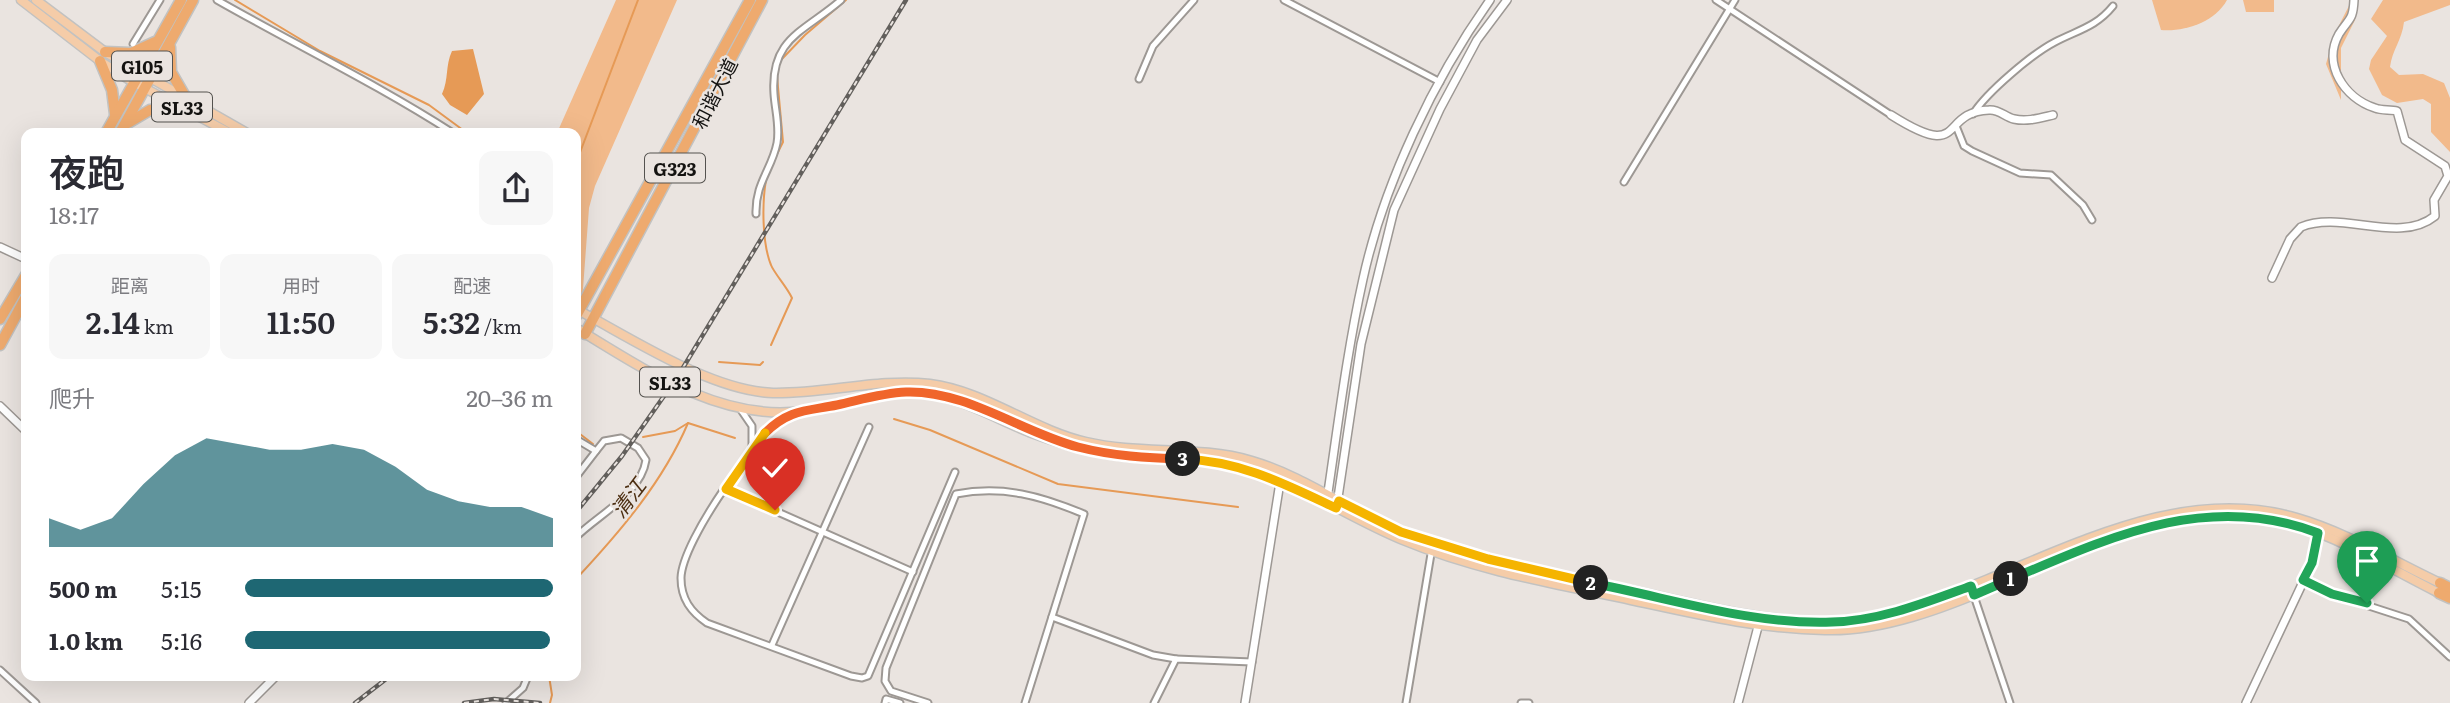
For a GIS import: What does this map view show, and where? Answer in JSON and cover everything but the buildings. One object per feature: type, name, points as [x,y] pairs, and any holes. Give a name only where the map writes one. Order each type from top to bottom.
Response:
[{"type":"highway","name":"G105","points":[[109,128],[181,0]]},
{"type":"highway","name":"G105","points":[[123,128],[193,0]]},
{"type":"highway","name":"和谐大道","points":[[581,305],[750,0]]},
{"type":"highway","name":"和谐大道","points":[[586,334],[762,0]]},
{"type":"highway","points":[[115,117],[112,90],[102,57],[131,53],[158,39]]},
{"type":"highway","points":[[123,128],[150,110],[184,102],[171,72],[171,41]]},
{"type":"highway","points":[[0,319],[21,283]]},
{"type":"highway","points":[[0,345],[21,306]]},
{"type":"highway","points":[[2443,588],[2450,598]]},
{"type":"main road","points":[[21,0],[136,78]]},
{"type":"main road","points":[[36,0],[102,57]]},
{"type":"main road","name":"SL33","points":[[136,78],[237,128]]},
{"type":"main road","name":"SL33","points":[[184,102],[223,128]]},
{"type":"main road","name":"SL33","points":[[581,314],[672,361],[732,385],[766,393],[833,391],[881,384],[935,384],[1081,441],[1118,449],[1215,453],[1280,476],[1432,546],[1759,623],[1833,622],[1865,618],[1973,591],[2140,521],[2206,508],[2276,513],[2320,530],[2443,588]]},
{"type":"main road","name":"SL33","points":[[581,331],[662,378],[735,407],[791,412],[881,394],[925,393],[966,402],[1029,431],[1116,456],[1212,460],[1280,476]]},
{"type":"street","points":[[133,44],[160,0]]},
{"type":"street","points":[[217,0],[364,82],[392,93],[445,128]]},
{"type":"street","points":[[756,214],[760,180],[775,154],[778,138],[772,69],[777,56],[799,32],[841,0]]},
{"type":"street","points":[[1139,79],[1153,46],[1194,0]]},
{"type":"street","points":[[1284,0],[1440,82]]},
{"type":"street","points":[[1327,499],[1363,276],[1387,198],[1440,82],[1468,32],[1490,0]]},
{"type":"street","points":[[1337,504],[1361,344],[1394,209],[1464,63],[1477,40],[1507,0]]},
{"type":"street","points":[[1716,0],[1891,115],[1930,136],[1943,136],[1973,114],[1993,92],[2038,54],[2053,43],[2098,23],[2113,6]]},
{"type":"street","points":[[1624,182],[1735,0]]},
{"type":"street","points":[[2272,278],[2290,239],[2301,227],[2353,223],[2417,226],[2435,216],[2434,200],[2448,176],[2445,166],[2405,140],[2397,111],[2375,108],[2366,103],[2350,92],[2334,70],[2332,54],[2339,34],[2352,20],[2354,0]]},
{"type":"street","points":[[1973,114],[1995,110],[2015,119],[2032,120],[2053,115]]},
{"type":"street","points":[[1956,126],[1964,146],[1972,151],[2020,173],[2051,175],[2083,205],[2092,220]]},
{"type":"street","points":[[0,247],[21,257]]},
{"type":"street","points":[[0,406],[21,426]]},
{"type":"street","points":[[735,407],[752,426],[754,437],[750,454]]},
{"type":"street","points":[[791,412],[769,429],[726,489],[684,565],[681,579],[684,596],[691,612],[707,623],[851,676],[869,676],[955,472]]},
{"type":"street","points":[[772,645],[870,427]]},
{"type":"street","points":[[581,470],[604,441],[621,438],[643,453],[645,467],[621,500],[581,533]]},
{"type":"street","points":[[581,442],[596,451]]},
{"type":"street","points":[[1245,703],[1280,476]]},
{"type":"street","points":[[928,703],[891,691],[885,681],[886,668],[956,494],[999,488],[1046,498],[1084,514],[1025,703]]},
{"type":"street","points":[[726,489],[913,572]]},
{"type":"street","points":[[2246,703],[2312,563],[2320,530]]},
{"type":"street","points":[[1406,703],[1432,546]]},
{"type":"street","points":[[2303,580],[2332,594],[2409,618],[2450,657]]},
{"type":"street","points":[[1973,591],[2010,703]]},
{"type":"street","points":[[1052,617],[1153,655],[1176,659],[1252,662]]},
{"type":"street","points":[[1738,703],[1759,623]]},
{"type":"street","points":[[1154,703],[1176,659]]},
{"type":"street","points":[[0,670],[36,703]]},
{"type":"street","points":[[249,703],[270,681]]},
{"type":"street","points":[[506,703],[523,688],[526,681]]},
{"type":"street","points":[[885,703],[887,699],[900,703]]},
{"type":"street","points":[[1521,703],[1529,703]]},
{"type":"shaded area","points":[[616,0],[677,0],[595,186],[589,208],[582,302],[581,128],[559,128]]},
{"type":"shaded area","points":[[2152,0],[2227,0],[2215,14],[2199,24],[2161,30]]},
{"type":"shaded area","points":[[2243,0],[2274,0],[2274,12],[2246,12]]},
{"type":"shaded area","points":[[2352,0],[2358,0],[2355,20],[2341,48],[2341,100],[2326,64],[2334,35]]},
{"type":"shaded area","points":[[2383,0],[2450,0],[2450,5],[2404,22],[2390,67],[2399,75],[2423,74],[2444,83],[2450,98],[2450,152],[2431,132],[2431,104],[2423,99],[2397,103],[2382,95],[2369,69],[2371,60],[2387,36],[2371,19]]},
{"type":"shaded area","points":[[473,49],[484,94],[467,115],[450,105],[442,94],[452,51]]},
{"type":"waterway","points":[[235,0],[320,51],[429,105],[460,128]]},
{"type":"waterway","points":[[581,150],[638,0]]},
{"type":"waterway","points":[[780,61],[805,35],[846,0]]},
{"type":"waterway","points":[[773,162],[783,142],[777,76]]},
{"type":"waterway","points":[[766,180],[764,223],[768,256],[792,298],[771,345]]},
{"type":"waterway","points":[[719,362],[760,365],[763,362]]},
{"type":"waterway","points":[[894,419],[930,430],[1058,484],[1238,507]]},
{"type":"waterway","name":"清江","points":[[643,437],[675,431],[688,423],[735,438]]},
{"type":"waterway","name":"清江","points":[[581,574],[624,525],[653,486],[688,423]]},
{"type":"waterway","points":[[581,435],[593,444]]},
{"type":"waterway","name":"清江","points":[[550,681],[550,703]]},
{"type":"railway","points":[[581,506],[622,456],[678,376],[906,0]]},
{"type":"railway","points":[[355,703],[384,681]]},
{"type":"railway","points":[[464,703],[494,699],[540,703]]},
{"type":"route","points":[[775,510],[726,489],[755,445],[783,417],[791,412],[881,394],[925,393],[966,402],[1050,439],[1116,456],[1212,460],[1251,469],[1336,508],[1337,500],[1401,532],[1488,559],[1760,619],[1833,622],[1865,618],[1923,603],[1971,586],[1974,595],[2051,562],[2142,528],[2175,519],[2206,515],[2244,515],[2275,519],[2318,533],[2312,563],[2303,580],[2332,594],[2367,603]]}]
